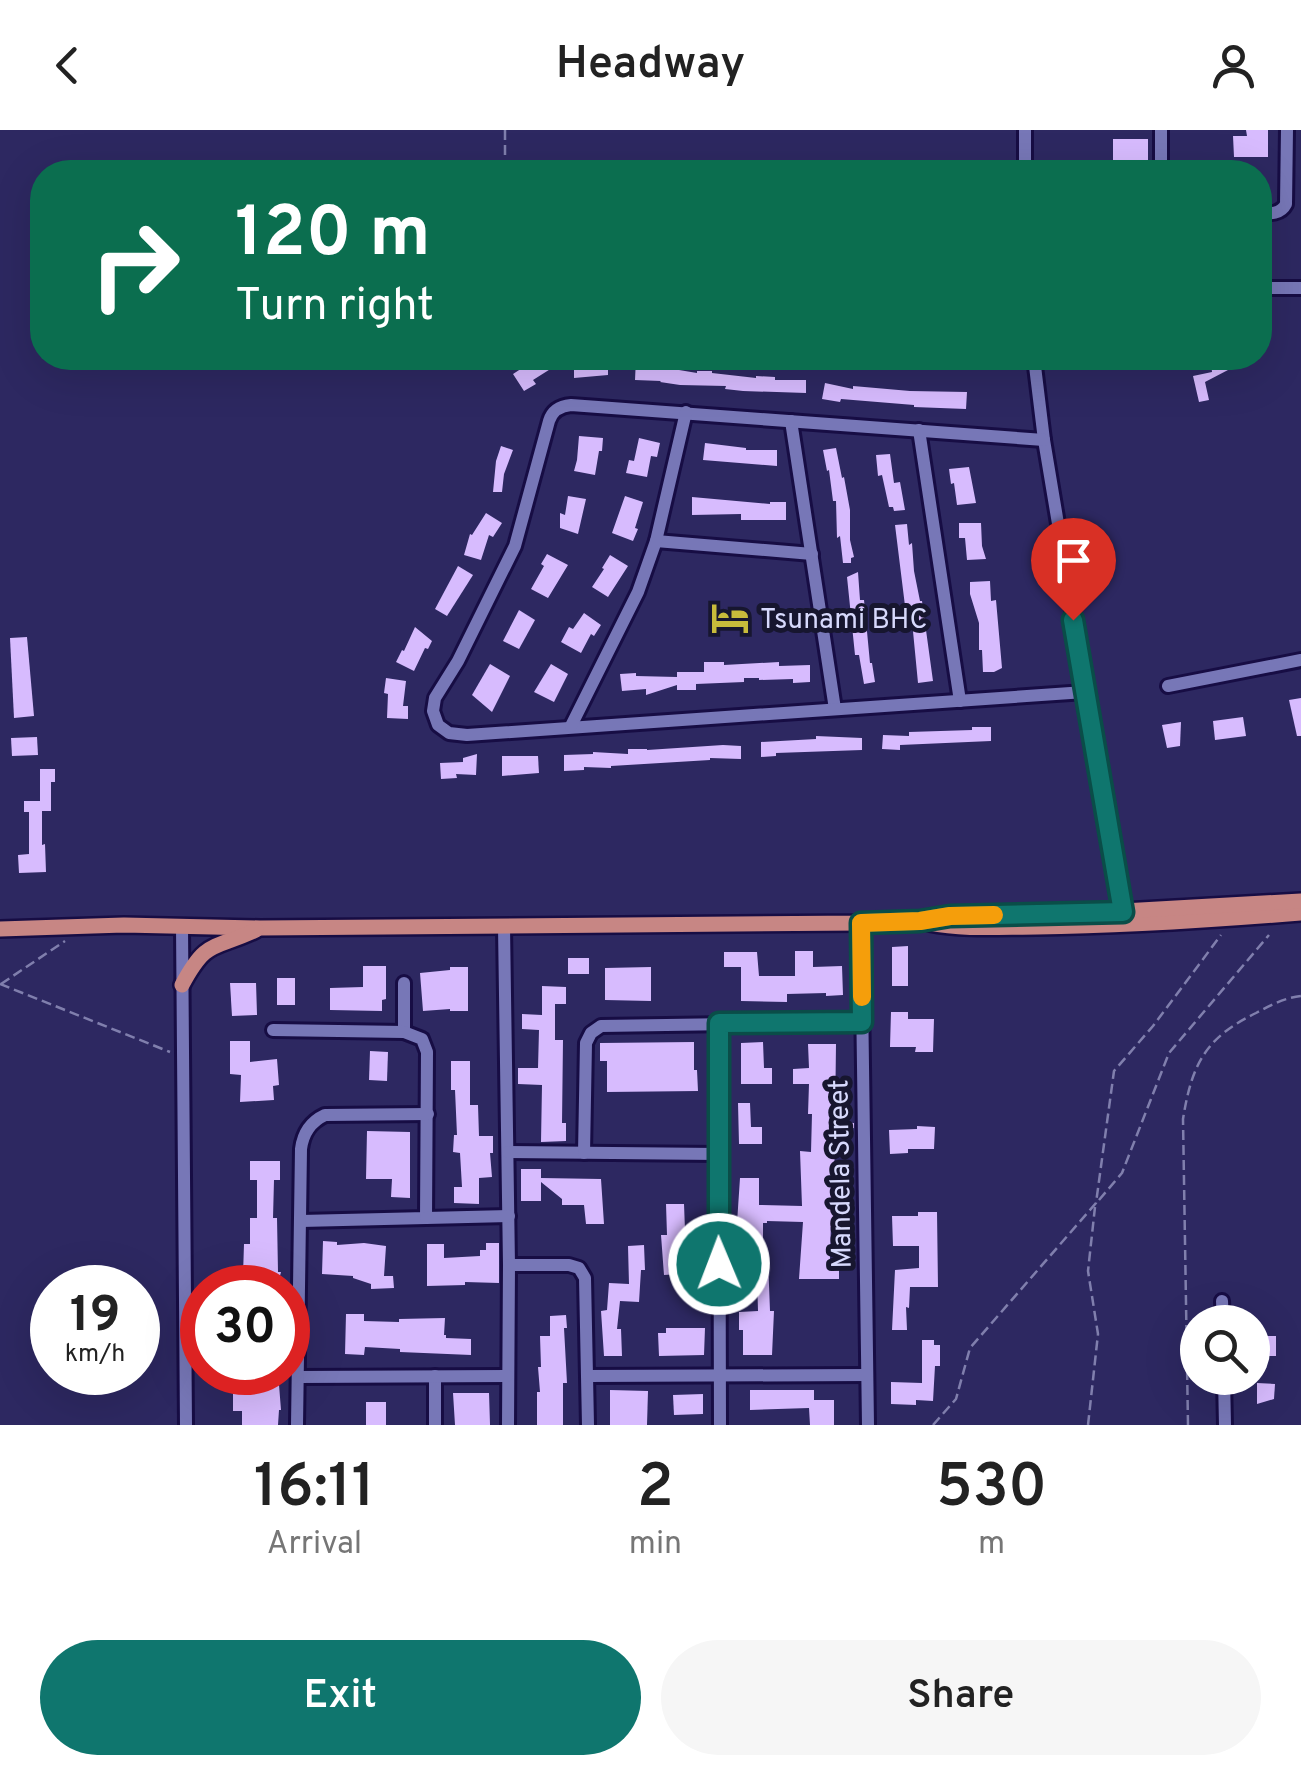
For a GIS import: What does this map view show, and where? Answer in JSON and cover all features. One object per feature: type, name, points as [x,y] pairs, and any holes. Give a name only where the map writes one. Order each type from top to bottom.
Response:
[{"type":"main road","points":[[1124,919],[1301,901]]},
{"type":"main road","points":[[0,929],[90,925],[504,928],[920,921],[977,928],[1301,913]]},
{"type":"main road","points":[[182,984],[194,962],[209,948],[260,928]]},
{"type":"street","points":[[1025,130],[1025,160]]},
{"type":"street","points":[[1161,130],[1161,160]]},
{"type":"street","points":[[1272,213],[1286,204],[1287,130]]},
{"type":"street","points":[[1272,288],[1301,288]]},
{"type":"street","points":[[1035,370],[1124,919]]},
{"type":"street","points":[[1044,440],[686,412],[560,407],[548,420],[511,556],[458,661],[439,689],[434,718],[438,725],[455,734],[1085,692]]},
{"type":"street","points":[[570,726],[632,607],[656,541],[686,412]]},
{"type":"street","points":[[790,420],[835,710]]},
{"type":"street","points":[[919,430],[960,701]]},
{"type":"street","points":[[656,541],[812,554]]},
{"type":"street","points":[[1168,686],[1301,660]]},
{"type":"street","name":"Mandela Street","points":[[861,923],[868,1425]]},
{"type":"street","points":[[182,926],[186,1425]]},
{"type":"street","points":[[504,928],[510,1265],[508,1425]]},
{"type":"street","points":[[404,983],[404,1032]]},
{"type":"street","points":[[584,1152],[586,1043],[595,1029],[608,1024],[862,1022]]},
{"type":"street","points":[[719,1023],[720,1425]]},
{"type":"street","points":[[273,1030],[404,1032],[425,1043],[426,1218]]},
{"type":"street","points":[[300,1265],[302,1142],[313,1122],[331,1114],[428,1114]]},
{"type":"street","points":[[508,1152],[718,1154]]},
{"type":"street","points":[[301,1221],[509,1216]]},
{"type":"street","points":[[510,1265],[570,1265],[582,1272],[586,1284],[588,1425]]},
{"type":"street","points":[[1222,1301],[1222,1305]]},
{"type":"street","points":[[588,1376],[867,1375]]},
{"type":"street","points":[[310,1376],[508,1376]]},
{"type":"street","points":[[435,1376],[435,1425]]},
{"type":"street","points":[[297,1425],[298,1395]]},
{"type":"street","points":[[1224,1395],[1225,1425]]},
{"type":"path","points":[[505,130],[505,160]]},
{"type":"path","points":[[0,984],[90,925]]},
{"type":"path","points":[[1088,1425],[1098,1334],[1088,1270],[1114,1071],[1221,935]]},
{"type":"path","points":[[933,1425],[956,1400],[970,1348],[1122,1173],[1169,1053],[1268,935]]},
{"type":"path","points":[[0,984],[183,1056]]},
{"type":"path","points":[[1188,1425],[1183,1119],[1189,1086],[1204,1053],[1231,1025],[1287,998],[1301,996]]},
{"type":"building","points":[[1246,130],[1268,130],[1268,157],[1234,157],[1233,136],[1247,136]]},
{"type":"building","points":[[1113,139],[1148,139],[1148,160],[1113,160]]},
{"type":"building","points":[[519,370],[549,370],[524,391],[513,374]]},
{"type":"building","points":[[574,370],[608,370],[608,375],[574,378]]},
{"type":"building","points":[[635,370],[712,371],[806,380],[806,393],[743,391],[725,389],[726,386],[635,380]]},
{"type":"building","points":[[1228,370],[1205,382],[1209,400],[1199,402],[1193,376]]},
{"type":"building","points":[[825,383],[853,389],[967,392],[966,409],[822,399]]},
{"type":"building","points":[[579,436],[603,438],[595,475],[574,471]]},
{"type":"building","points":[[639,438],[660,443],[657,457],[651,456],[647,477],[626,473],[629,460],[634,461]]},
{"type":"building","points":[[705,443],[777,450],[777,466],[703,460]]},
{"type":"building","points":[[501,446],[513,450],[502,492],[493,492],[496,461]]},
{"type":"building","points":[[836,448],[850,510],[854,557],[851,563],[843,563],[840,536],[837,538],[836,501],[823,450]]},
{"type":"building","points":[[890,454],[894,483],[900,482],[905,510],[894,511],[889,507],[882,475],[878,476],[876,455]]},
{"type":"building","points":[[969,467],[976,503],[957,505],[949,469]]},
{"type":"building","points":[[568,496],[586,499],[578,534],[560,528],[560,513],[565,515]]},
{"type":"building","points":[[625,496],[643,502],[633,541],[612,533]]},
{"type":"building","points":[[692,497],[786,502],[786,520],[741,520],[741,514],[692,515]]},
{"type":"building","points":[[486,513],[502,523],[493,537],[489,535],[481,560],[464,555],[470,534]]},
{"type":"building","points":[[959,523],[981,523],[986,559],[967,560],[965,538],[959,538]]},
{"type":"building","points":[[907,524],[933,681],[918,683],[895,525]]},
{"type":"building","points":[[547,554],[568,565],[548,598],[531,589]]},
{"type":"building","points":[[610,555],[628,566],[608,597],[592,587]]},
{"type":"building","points":[[458,566],[473,575],[447,616],[435,609]]},
{"type":"building","points":[[858,572],[875,682],[864,684],[859,655],[855,655],[847,577]]},
{"type":"building","points":[[990,581],[991,601],[996,600],[1002,668],[983,672],[979,623],[970,582]]},
{"type":"building","points":[[519,610],[535,620],[519,649],[503,641]]},
{"type":"building","points":[[584,613],[601,625],[581,653],[561,642],[569,627],[573,629]]},
{"type":"building","points":[[415,627],[432,641],[414,671],[396,662]]},
{"type":"building","points":[[27,637],[34,716],[14,718],[10,638]]},
{"type":"building","points":[[704,662],[810,665],[810,682],[744,678],[744,682],[696,684],[696,690],[677,690],[677,685],[646,695],[646,689],[622,691],[620,674],[677,677],[677,672],[704,672]]},
{"type":"building","points":[[490,664],[510,676],[492,712],[472,695]]},
{"type":"building","points":[[551,664],[568,674],[554,702],[534,692]]},
{"type":"building","points":[[386,678],[406,681],[403,706],[408,706],[408,719],[387,718]]},
{"type":"building","points":[[1301,698],[1301,736],[1297,736],[1289,700]]},
{"type":"building","points":[[1243,717],[1246,736],[1215,740],[1213,721]]},
{"type":"building","points":[[1181,722],[1180,746],[1167,748],[1162,725]]},
{"type":"building","points":[[991,727],[991,741],[882,749],[883,735],[909,736],[909,732]]},
{"type":"building","points":[[816,736],[862,738],[862,750],[761,757],[761,742]]},
{"type":"building","points":[[37,737],[38,755],[12,756],[11,738]]},
{"type":"building","points":[[741,746],[741,759],[710,758],[564,771],[564,755],[628,754],[628,749]]},
{"type":"building","points":[[477,754],[476,775],[456,774],[457,778],[441,779],[440,763],[463,762],[463,758]]},
{"type":"building","points":[[502,756],[538,756],[539,773],[502,776]]},
{"type":"building","points":[[40,769],[55,769],[51,811],[42,811],[46,872],[19,873],[18,855],[29,854],[29,812],[24,812],[24,801],[40,801]]},
{"type":"building","points":[[908,946],[908,986],[892,986],[892,947]]},
{"type":"building","points":[[795,951],[813,951],[813,967],[842,966],[843,995],[787,994],[787,1002],[741,1001],[741,967],[724,967],[724,952],[757,952],[759,976],[795,976]]},
{"type":"building","points":[[568,958],[589,958],[589,974],[568,974]]},
{"type":"building","points":[[363,966],[386,966],[382,1011],[330,1010],[330,988],[363,987]]},
{"type":"building","points":[[468,967],[468,1011],[423,1011],[420,973]]},
{"type":"building","points":[[651,967],[651,1001],[605,1000],[605,968]]},
{"type":"building","points":[[277,978],[295,978],[295,1005],[277,1005]]},
{"type":"building","points":[[230,983],[256,983],[257,1015],[232,1016]]},
{"type":"building","points":[[542,986],[566,987],[566,1004],[555,1004],[555,1040],[563,1040],[562,1123],[566,1123],[566,1141],[541,1142],[542,1085],[518,1084],[518,1068],[538,1068],[539,1030],[522,1029],[522,1014],[542,1015]]},
{"type":"building","points":[[891,1012],[908,1012],[908,1019],[934,1019],[933,1052],[915,1052],[916,1047],[890,1047]]},
{"type":"building","points":[[230,1041],[250,1041],[250,1062],[277,1059],[279,1085],[273,1086],[274,1100],[240,1102],[241,1075],[230,1074]]},
{"type":"building","points":[[694,1042],[698,1091],[607,1092],[607,1061],[600,1061],[600,1043]]},
{"type":"building","points":[[763,1042],[764,1068],[772,1068],[772,1084],[741,1084],[741,1043]]},
{"type":"building","points":[[808,1044],[836,1044],[835,1122],[854,1123],[854,1128],[836,1132],[835,1140],[836,1222],[831,1222],[830,1259],[839,1259],[839,1279],[799,1279],[803,1222],[763,1223],[763,1259],[768,1259],[770,1311],[774,1311],[772,1355],[743,1355],[739,1312],[758,1311],[757,1277],[739,1277],[740,1178],[759,1178],[759,1205],[802,1206],[800,1151],[811,1152],[812,1114],[808,1114],[809,1084],[793,1084],[793,1069],[809,1068]]},
{"type":"building","points":[[370,1051],[388,1052],[387,1081],[369,1080]]},
{"type":"building","points":[[451,1061],[470,1061],[470,1105],[478,1105],[479,1136],[493,1136],[492,1177],[479,1178],[479,1204],[454,1203],[454,1187],[462,1187],[460,1153],[453,1152],[457,1135]]},
{"type":"building","points":[[738,1103],[750,1103],[751,1127],[762,1127],[762,1144],[739,1144]]},
{"type":"building","points":[[935,1127],[934,1149],[890,1154],[889,1130]]},
{"type":"building","points":[[367,1131],[410,1132],[410,1198],[391,1197],[392,1179],[366,1179]]},
{"type":"building","points":[[250,1161],[280,1161],[280,1180],[274,1180],[273,1218],[277,1218],[278,1265],[243,1265],[244,1244],[250,1244],[250,1218],[257,1218],[257,1180],[250,1180]]},
{"type":"building","points":[[521,1169],[541,1169],[541,1178],[601,1179],[604,1224],[586,1224],[584,1205],[562,1205],[562,1199],[541,1182],[541,1201],[521,1201]]},
{"type":"building","points":[[666,1204],[684,1204],[685,1230],[695,1230],[696,1273],[664,1275],[661,1235],[667,1235]]},
{"type":"building","points":[[918,1212],[937,1212],[938,1287],[910,1287],[907,1330],[892,1330],[895,1270],[919,1268],[919,1246],[893,1246],[892,1216],[918,1216]]},
{"type":"building","points":[[323,1241],[386,1246],[384,1276],[393,1276],[394,1288],[371,1289],[371,1284],[353,1276],[322,1274]]},
{"type":"building","points":[[486,1243],[499,1243],[499,1283],[427,1286],[427,1244],[444,1244],[444,1258],[480,1256]]},
{"type":"building","points":[[644,1245],[645,1270],[641,1270],[639,1302],[620,1301],[617,1329],[621,1329],[622,1356],[604,1356],[601,1311],[607,1310],[609,1283],[629,1284],[628,1246]]},
{"type":"building","points":[[346,1314],[364,1314],[364,1321],[445,1318],[446,1338],[471,1339],[471,1355],[365,1347],[364,1355],[345,1354]]},
{"type":"building","points":[[566,1315],[563,1425],[537,1425],[540,1336],[550,1336],[550,1316]]},
{"type":"building","points":[[666,1328],[705,1328],[704,1355],[659,1356],[658,1333],[666,1333]]},
{"type":"building","points":[[1270,1336],[1276,1336],[1276,1356],[1270,1356]]},
{"type":"building","points":[[922,1340],[934,1340],[934,1345],[940,1345],[933,1401],[891,1404],[891,1382],[922,1383]]},
{"type":"building","points":[[1270,1384],[1275,1384],[1274,1399],[1257,1404],[1257,1395],[1270,1395]]},
{"type":"building","points":[[610,1390],[648,1391],[647,1425],[610,1425]]},
{"type":"building","points":[[750,1390],[814,1390],[814,1400],[834,1400],[834,1425],[810,1425],[809,1408],[750,1410]]},
{"type":"building","points":[[453,1393],[489,1393],[490,1425],[455,1425]]},
{"type":"building","points":[[703,1394],[703,1414],[674,1415],[673,1395]]},
{"type":"building","points":[[233,1395],[280,1395],[278,1425],[242,1425],[242,1411],[233,1411]]},
{"type":"building","points":[[366,1402],[386,1402],[386,1425],[366,1425]]},
{"type":"slow traffic","points":[[862,997],[861,923],[994,915]]},
{"type":"place","name":"Tsunami BHC","points":[[730,618]]},
{"type":"route","points":[[719,1264],[719,1023],[862,1022],[861,923],[950,916],[1123,912],[1073,620]]}]
